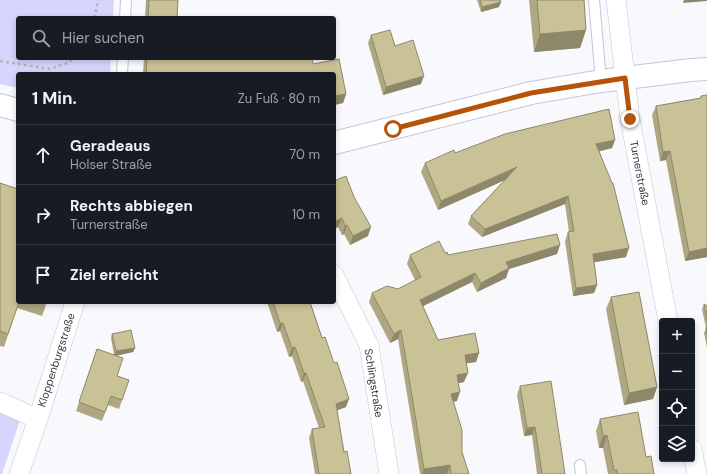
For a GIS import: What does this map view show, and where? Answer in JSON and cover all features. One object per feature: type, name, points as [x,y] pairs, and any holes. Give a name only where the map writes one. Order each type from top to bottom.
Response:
[{"type":"main road","points":[[336,142],[531,93],[625,78],[707,69]]},
{"type":"main road","points":[[0,105],[16,109]]},
{"type":"street","name":"Turnerstraße","points":[[616,0],[630,119],[667,318]]},
{"type":"street","name":"Schlingstraße","points":[[336,279],[369,345],[389,474]]},
{"type":"street","name":"Kloppenburgstraße","points":[[19,474],[74,304]]},
{"type":"street","name":"Kloppenburgstraße","points":[[0,402],[38,419]]},
{"type":"street","points":[[695,462],[697,474]]},
{"type":"lane","points":[[125,16],[126,0]]},
{"type":"lane","points":[[594,0],[601,82]]},
{"type":"lane","points":[[122,72],[123,60]]},
{"type":"path","points":[[94,16],[98,0]]},
{"type":"path","points":[[0,61],[50,69],[70,62],[71,60]]},
{"type":"shaded area","points":[[0,0],[114,0],[113,16],[16,16],[16,60],[111,60],[110,72],[16,72],[16,88],[0,84]]},
{"type":"shaded area","points":[[0,411],[20,420],[2,474],[0,474]]},
{"type":"building","points":[[149,0],[178,0],[177,16],[148,16]]},
{"type":"building","points":[[480,0],[500,0],[501,2],[482,7]]},
{"type":"building","points":[[537,0],[584,0],[586,30],[540,34]]},
{"type":"building","points":[[390,30],[395,46],[413,40],[424,76],[386,87],[371,35]]},
{"type":"building","points":[[339,59],[346,94],[336,96],[336,72],[146,72],[147,60],[312,60],[313,64]]},
{"type":"building","points":[[707,95],[707,248],[689,252],[670,151],[663,152],[656,106],[701,98],[701,96]]},
{"type":"building","points":[[609,109],[615,140],[596,144],[613,183],[629,248],[593,254],[597,285],[576,288],[568,232],[574,231],[568,196],[485,229],[471,216],[517,167],[441,201],[425,163],[454,150],[455,153],[505,134]]},
{"type":"building","points":[[346,176],[354,197],[371,227],[353,236],[347,225],[345,226],[342,218],[336,221],[336,180]]},
{"type":"building","points":[[0,183],[16,188],[16,304],[18,304],[8,334],[0,331]]},
{"type":"building","points":[[557,234],[560,245],[506,262],[509,268],[481,283],[475,273],[420,300],[438,340],[475,333],[479,353],[465,355],[468,373],[457,375],[460,392],[451,394],[462,430],[462,452],[469,474],[451,474],[450,465],[424,469],[401,330],[394,334],[372,293],[387,286],[398,289],[421,277],[410,255],[439,241],[445,253],[447,252],[448,255]]},
{"type":"building","points":[[639,292],[657,387],[629,393],[611,297]]},
{"type":"building","points":[[274,304],[311,304],[322,338],[325,337],[334,363],[337,362],[349,399],[336,404],[344,452],[347,451],[351,474],[319,474],[312,429],[325,427],[295,347],[292,348],[283,323],[280,323]]},
{"type":"building","points":[[704,304],[707,306],[707,320]]},
{"type":"building","points":[[131,330],[135,348],[116,351],[112,334]]},
{"type":"building","points":[[97,349],[123,358],[117,376],[129,380],[122,400],[111,396],[105,412],[79,402]]},
{"type":"building","points":[[551,381],[565,474],[542,474],[535,427],[527,428],[520,386]]},
{"type":"building","points":[[638,412],[646,457],[651,456],[654,474],[618,474],[617,470],[614,470],[607,435],[603,436],[600,419]]},
{"type":"route","points":[[393,129],[531,93],[625,78],[630,119]]}]
